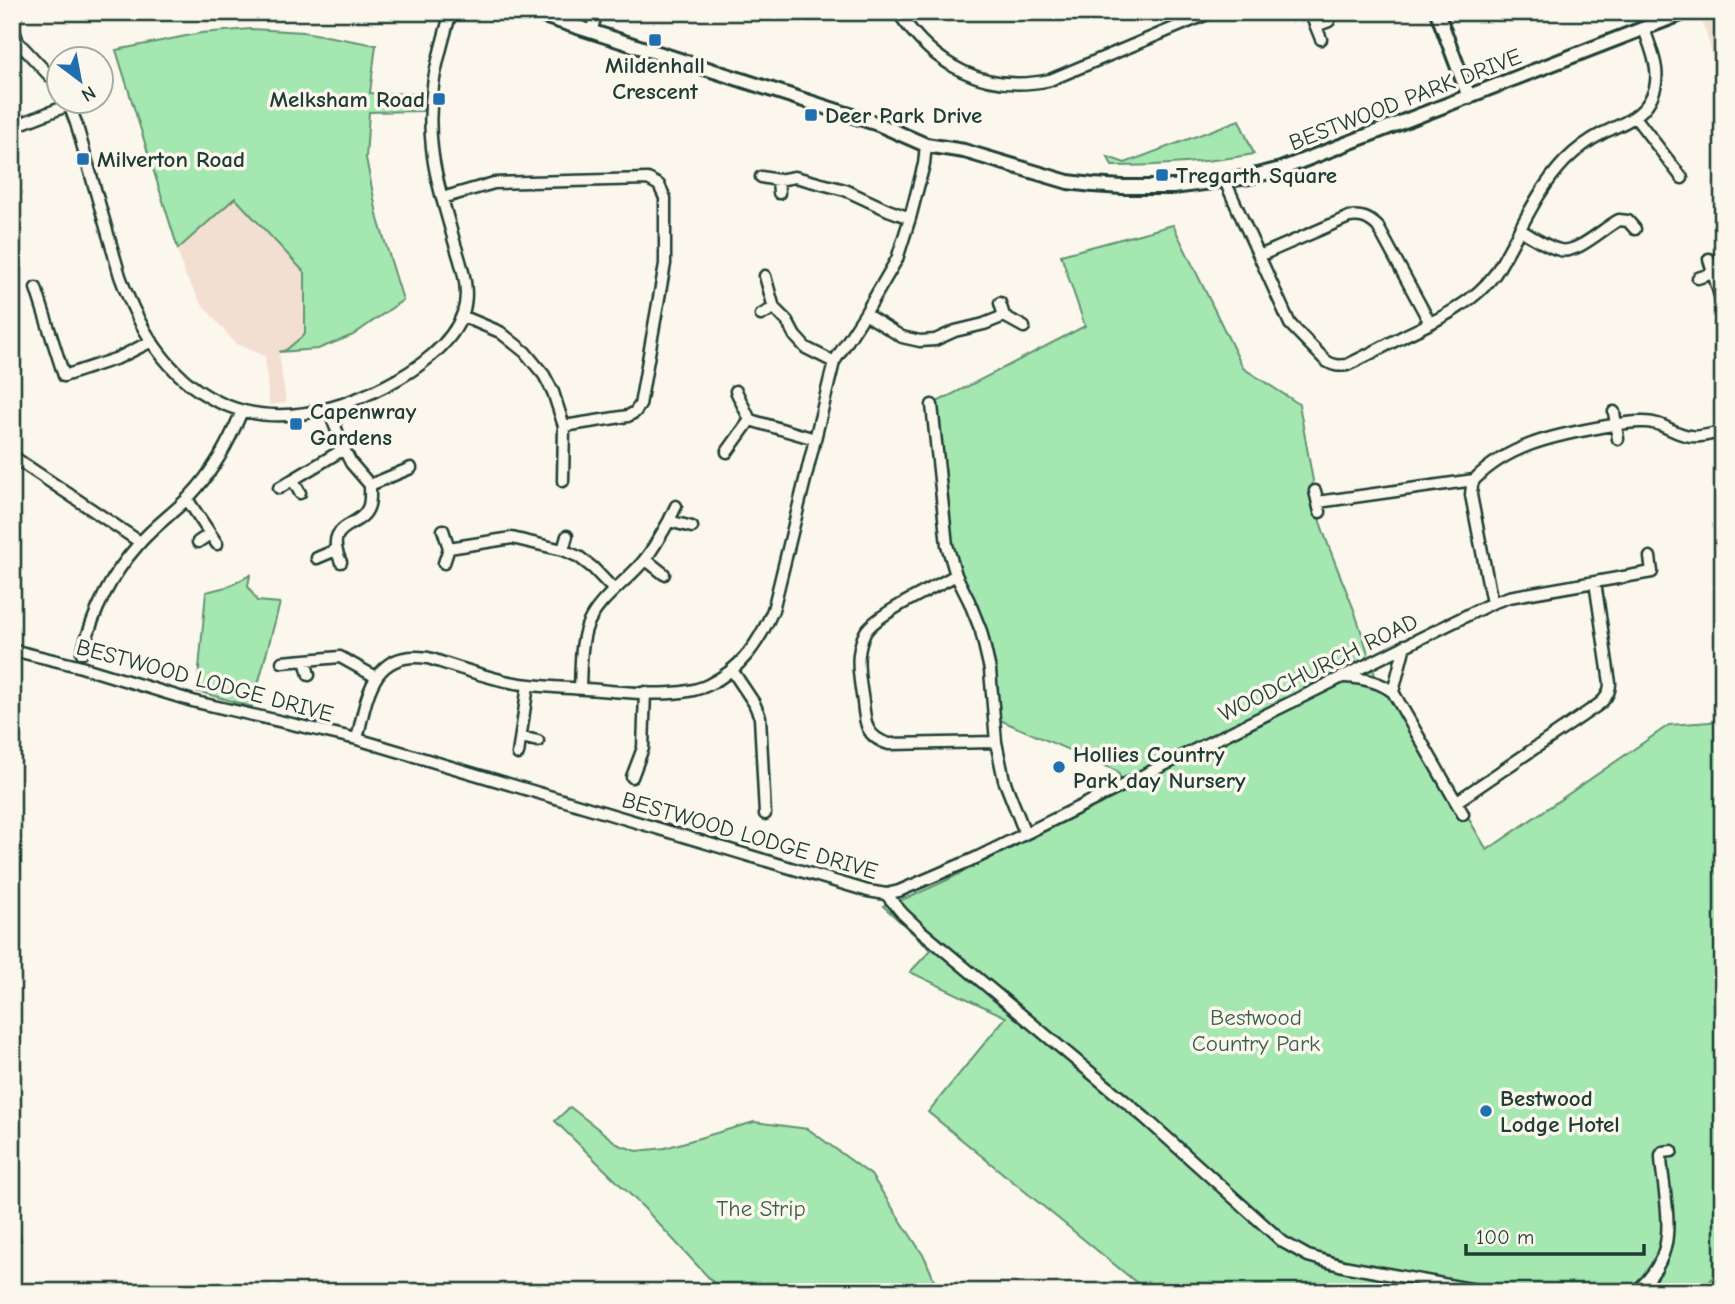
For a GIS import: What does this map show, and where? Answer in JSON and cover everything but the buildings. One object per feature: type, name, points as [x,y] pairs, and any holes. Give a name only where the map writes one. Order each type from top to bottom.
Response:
[{"type":"street","points":[[16,12],[13,28],[18,43],[46,71]]},
{"type":"street","points":[[74,116],[120,276],[134,311],[175,371],[205,396],[242,411],[281,415],[328,408],[373,392],[418,365],[451,335],[462,316],[466,300],[466,282],[442,198],[432,150],[431,102],[436,64],[451,12]]},
{"type":"street","name":"BESTWOOD PARK DRIVE","points":[[531,12],[878,124],[926,145],[964,151],[1056,178],[1093,185],[1155,188],[1225,181],[1282,169],[1686,12]]},
{"type":"street","points":[[591,32],[597,12]]},
{"type":"street","points":[[898,12],[925,46],[951,66],[981,79],[1021,84],[1050,80],[1212,12]]},
{"type":"street","points":[[1310,12],[1321,39]]},
{"type":"street","points":[[1437,12],[1469,97]]},
{"type":"street","points":[[1316,26],[1329,21]]},
{"type":"street","points":[[1225,181],[1290,324],[1326,361],[1332,365],[1347,365],[1464,304],[1487,284],[1500,266],[1549,179],[1566,160],[1601,134],[1635,117],[1650,99],[1656,79],[1655,59],[1644,29]]},
{"type":"street","points":[[12,49],[31,58]]},
{"type":"street","points":[[12,127],[46,113]]},
{"type":"street","points":[[1635,117],[1682,178]]},
{"type":"street","points":[[358,739],[368,695],[376,677],[382,669],[402,658],[428,658],[528,685],[677,693],[706,686],[732,670],[748,655],[763,633],[773,610],[834,362],[897,259],[924,164],[926,145]]},
{"type":"street","points":[[761,177],[778,180],[796,177],[845,190],[910,218]]},
{"type":"street","points":[[442,198],[494,183],[648,179],[659,185],[665,198],[665,264],[640,405],[628,416],[564,426]]},
{"type":"street","points":[[778,180],[779,193]]},
{"type":"street","points":[[1259,256],[1349,217],[1364,217],[1378,227],[1430,323]]},
{"type":"street","points":[[1520,230],[1557,250],[1565,251],[1580,245],[1619,220],[1628,221],[1635,229]]},
{"type":"street","points":[[1709,259],[1723,306]]},
{"type":"street","points":[[1698,278],[1713,273]]},
{"type":"street","points":[[765,276],[774,308],[787,321],[795,335],[806,348],[834,362]]},
{"type":"street","points":[[36,288],[64,376],[118,358],[152,341]]},
{"type":"street","points":[[1000,303],[1004,316],[1024,327]]},
{"type":"street","points":[[761,315],[774,308]]},
{"type":"street","points":[[865,314],[902,337],[920,341],[935,340],[1004,316]]},
{"type":"street","points":[[462,316],[500,332],[525,352],[544,375],[553,392],[564,426],[563,481]]},
{"type":"street","points":[[736,391],[750,420],[815,439]]},
{"type":"street","points":[[932,405],[950,560],[981,631],[990,670],[996,742],[1004,780],[1025,834]]},
{"type":"street","points":[[328,408],[351,463],[370,485],[368,510],[345,526],[336,541],[341,562]]},
{"type":"street","points":[[82,653],[98,604],[120,567],[140,542],[204,481],[218,462],[242,411]]},
{"type":"street","points":[[1614,412],[1618,439]]},
{"type":"street","points":[[727,452],[750,420]]},
{"type":"street","points":[[1315,491],[1319,507],[1474,480],[1497,461],[1538,441],[1561,434],[1616,425],[1653,422],[1694,437],[1723,432]]},
{"type":"street","points":[[279,488],[344,449]]},
{"type":"street","points":[[12,456],[140,542]]},
{"type":"street","points":[[370,485],[411,468]]},
{"type":"street","points":[[1474,480],[1471,495],[1492,603]]},
{"type":"street","points":[[293,481],[300,493]]},
{"type":"street","points":[[187,499],[217,544]]},
{"type":"street","points":[[580,688],[582,644],[587,626],[599,607],[645,559],[676,506]]},
{"type":"street","points":[[669,521],[692,527]]},
{"type":"street","points":[[443,530],[449,548],[443,564]]},
{"type":"street","points":[[198,542],[210,534]]},
{"type":"street","points":[[563,550],[567,536]]},
{"type":"street","points":[[449,548],[512,538],[563,550],[579,556],[614,590]]},
{"type":"street","points":[[317,558],[336,550]]},
{"type":"street","name":"WOODCHURCH ROAD","points":[[886,894],[931,878],[1025,834],[1492,603],[1509,597],[1651,572],[1650,557]]},
{"type":"street","points":[[645,559],[664,574]]},
{"type":"street","points":[[956,575],[879,618],[866,631],[858,657],[864,716],[868,730],[876,740],[889,744],[996,742]]},
{"type":"street","points":[[1456,802],[1606,698],[1610,682],[1595,582]]},
{"type":"street","points":[[1393,692],[1405,645]]},
{"type":"street","name":"BESTWOOD LODGE DRIVE","points":[[12,650],[78,666],[196,702],[358,739],[855,888],[886,894],[920,930],[1145,1118],[1283,1242],[1308,1256],[1343,1266],[1487,1292]]},
{"type":"street","points":[[282,662],[340,657],[376,677]]},
{"type":"street","points":[[306,660],[309,675]]},
{"type":"street","points":[[732,670],[754,703],[760,718],[765,814]]},
{"type":"street","points":[[1342,677],[1379,683],[1393,692],[1463,814]]},
{"type":"street","points":[[518,754],[528,685]]},
{"type":"street","points":[[632,777],[643,748],[645,692]]},
{"type":"street","points":[[521,737],[538,741]]},
{"type":"street","points":[[764,781],[777,780]]},
{"type":"street","points":[[1635,1292],[1655,1272],[1663,1257],[1668,1223],[1661,1156],[1663,1152],[1672,1151]]},
{"type":"shaded area","points":[[1723,16],[1723,90],[1702,20]]},
{"type":"shaded area","points":[[251,29],[304,32],[376,45],[371,93],[424,94],[423,111],[369,112],[366,158],[378,219],[403,300],[353,335],[318,349],[279,352],[286,403],[269,405],[265,356],[236,344],[201,303],[185,275],[116,51],[201,33]]},
{"type":"shaded area","points":[[1715,1274],[1723,1279],[1723,1292],[1650,1292]]},
{"type":"green space","points":[[251,29],[304,32],[376,45],[370,93],[424,94],[423,111],[369,112],[366,158],[378,219],[403,300],[353,335],[318,349],[279,352],[286,350],[305,334],[305,273],[235,198],[178,249],[116,50],[201,33]]},
{"type":"green space","points":[[1239,120],[1254,154],[1201,162],[1131,166],[1112,166],[1108,157],[1125,163]]},
{"type":"green space","name":"Bestwood Country Park","points":[[1173,225],[1243,368],[1299,404],[1316,506],[1379,688],[1398,711],[1462,819],[1467,816],[1487,850],[1669,725],[1723,721],[1723,1279],[1715,1274],[1703,1292],[1148,1292],[928,1112],[1006,1017],[910,972],[931,950],[883,906],[945,881],[1127,791],[1117,771],[1000,720],[992,652],[983,622],[955,558],[935,403],[1085,326],[1061,255]]},
{"type":"green space","points":[[250,575],[248,586],[257,601],[280,603],[252,707],[197,691],[206,592],[230,586]]},
{"type":"green space","name":"The Strip","points":[[570,1107],[619,1145],[637,1151],[665,1148],[754,1122],[808,1129],[871,1175],[925,1258],[939,1292],[722,1292],[644,1208],[555,1121]]},
{"type":"green space","points":[[12,1198],[21,1241],[12,1245]]},
{"type":"place","name":"Mildenhall Crescent","points":[[655,40]]},
{"type":"place","name":"Melksham Road","points":[[439,99]]},
{"type":"place","name":"Deer Park Drive","points":[[811,115]]},
{"type":"place","name":"Milverton Road","points":[[83,159]]},
{"type":"place","name":"Tregarth Square","points":[[1162,175]]},
{"type":"place","name":"Capenwray Gardens","points":[[296,424]]},
{"type":"place","name":"Hollies Country Park day Nursery","points":[[1059,767]]},
{"type":"place","name":"Bestwood Lodge Hotel","points":[[1486,1111]]}]
